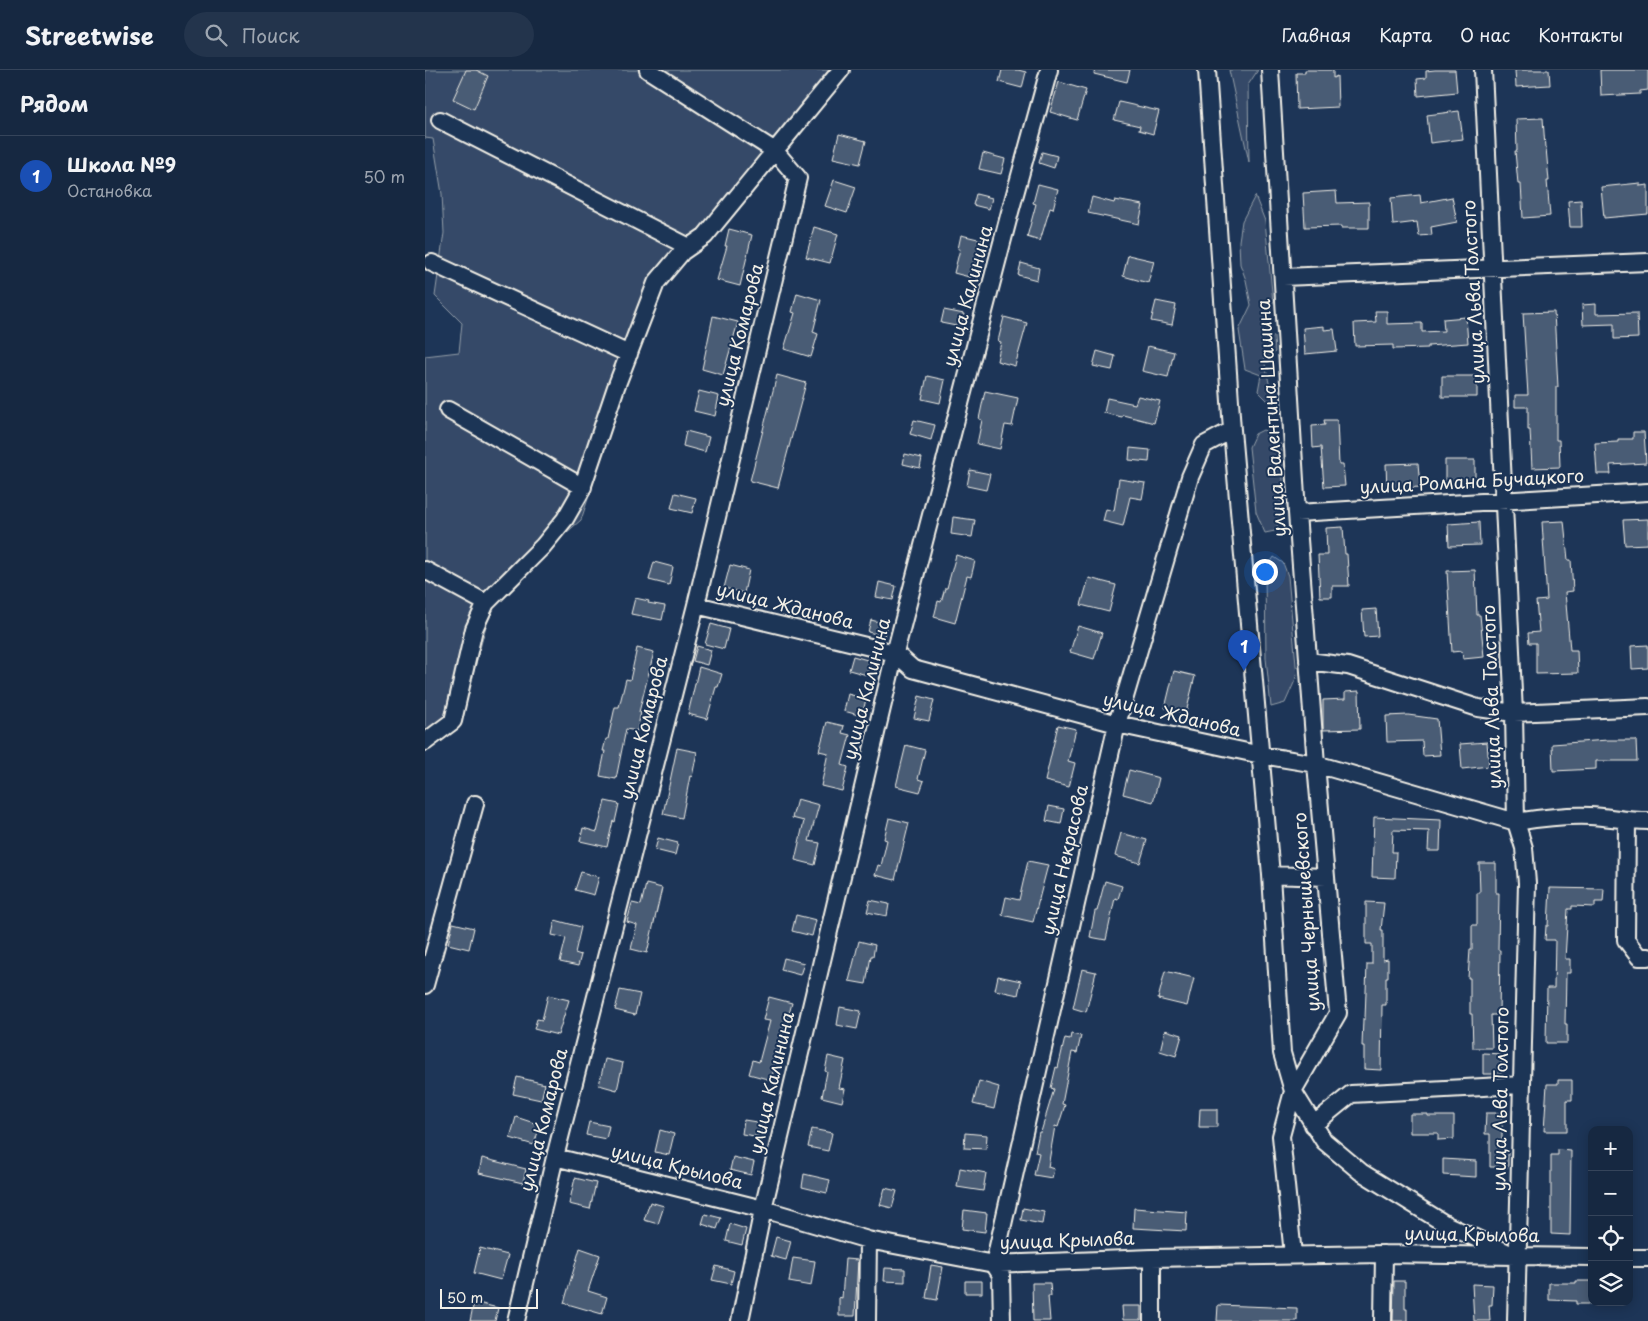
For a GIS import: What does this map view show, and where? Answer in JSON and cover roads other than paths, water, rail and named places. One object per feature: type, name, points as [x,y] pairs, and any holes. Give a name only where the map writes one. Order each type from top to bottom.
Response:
[{"type":"street","points":[[648,70],[775,151]]},
{"type":"street","points":[[425,742],[453,721],[474,629],[486,603],[543,546],[565,519],[583,487],[616,387],[656,283],[683,252],[705,236],[841,70]]},
{"type":"street","name":"улица Калинина","points":[[740,1321],[763,1209],[895,653],[1049,70]]},
{"type":"street","points":[[1207,70],[1232,430],[1271,875],[1282,1053],[1293,1091],[1324,1141],[1361,1172],[1447,1224],[1517,1257]]},
{"type":"street","name":"улица Валентина Шашина","points":[[1270,70],[1297,512],[1315,764]]},
{"type":"street","name":"улица Льва Толстого","points":[[1483,70],[1514,713],[1516,822],[1524,848],[1527,882],[1517,1321]]},
{"type":"street","points":[[440,120],[689,247]]},
{"type":"street","name":"улица Комарова","points":[[516,1321],[555,1157],[696,605],[799,178],[775,151]]},
{"type":"street","points":[[1283,278],[1648,262]]},
{"type":"street","points":[[431,263],[629,354]]},
{"type":"street","points":[[448,410],[583,487]]},
{"type":"street","name":"улица Некрасова","points":[[994,1264],[1117,724],[1190,477],[1204,445],[1232,430]]},
{"type":"street","name":"улица Романа Бучацкого","points":[[1297,512],[1648,492]]},
{"type":"street","points":[[425,570],[486,603]]},
{"type":"street","name":"улица Жданова","points":[[696,605],[895,653],[913,669],[1117,724],[1261,755],[1315,764],[1516,822],[1546,816],[1591,816],[1627,821],[1648,821]]},
{"type":"street","points":[[1308,661],[1348,666],[1478,708],[1514,713],[1648,707]]},
{"type":"street","name":"улица Чернышевского","points":[[1293,1255],[1281,1136],[1293,1091],[1338,1013],[1315,764]]},
{"type":"street","points":[[425,984],[475,804]]},
{"type":"street","points":[[1627,821],[1626,940],[1639,957],[1648,958]]},
{"type":"street","points":[[1271,875],[1326,877]]},
{"type":"street","points":[[1313,1125],[1351,1094],[1521,1085]]},
{"type":"street","name":"улица Крылова","points":[[555,1157],[763,1209],[868,1240],[994,1264],[1151,1258],[1384,1254],[1588,1258]]},
{"type":"street","points":[[867,1321],[868,1240]]},
{"type":"street","points":[[1383,1321],[1384,1254]]},
{"type":"street","points":[[1151,1258],[1152,1321]]},
{"type":"street","points":[[1633,1258],[1648,1258]]},
{"type":"street","points":[[994,1264],[1001,1275],[1002,1321]]},
{"type":"place","name":"Школа №9","points":[[1244,671]]}]
